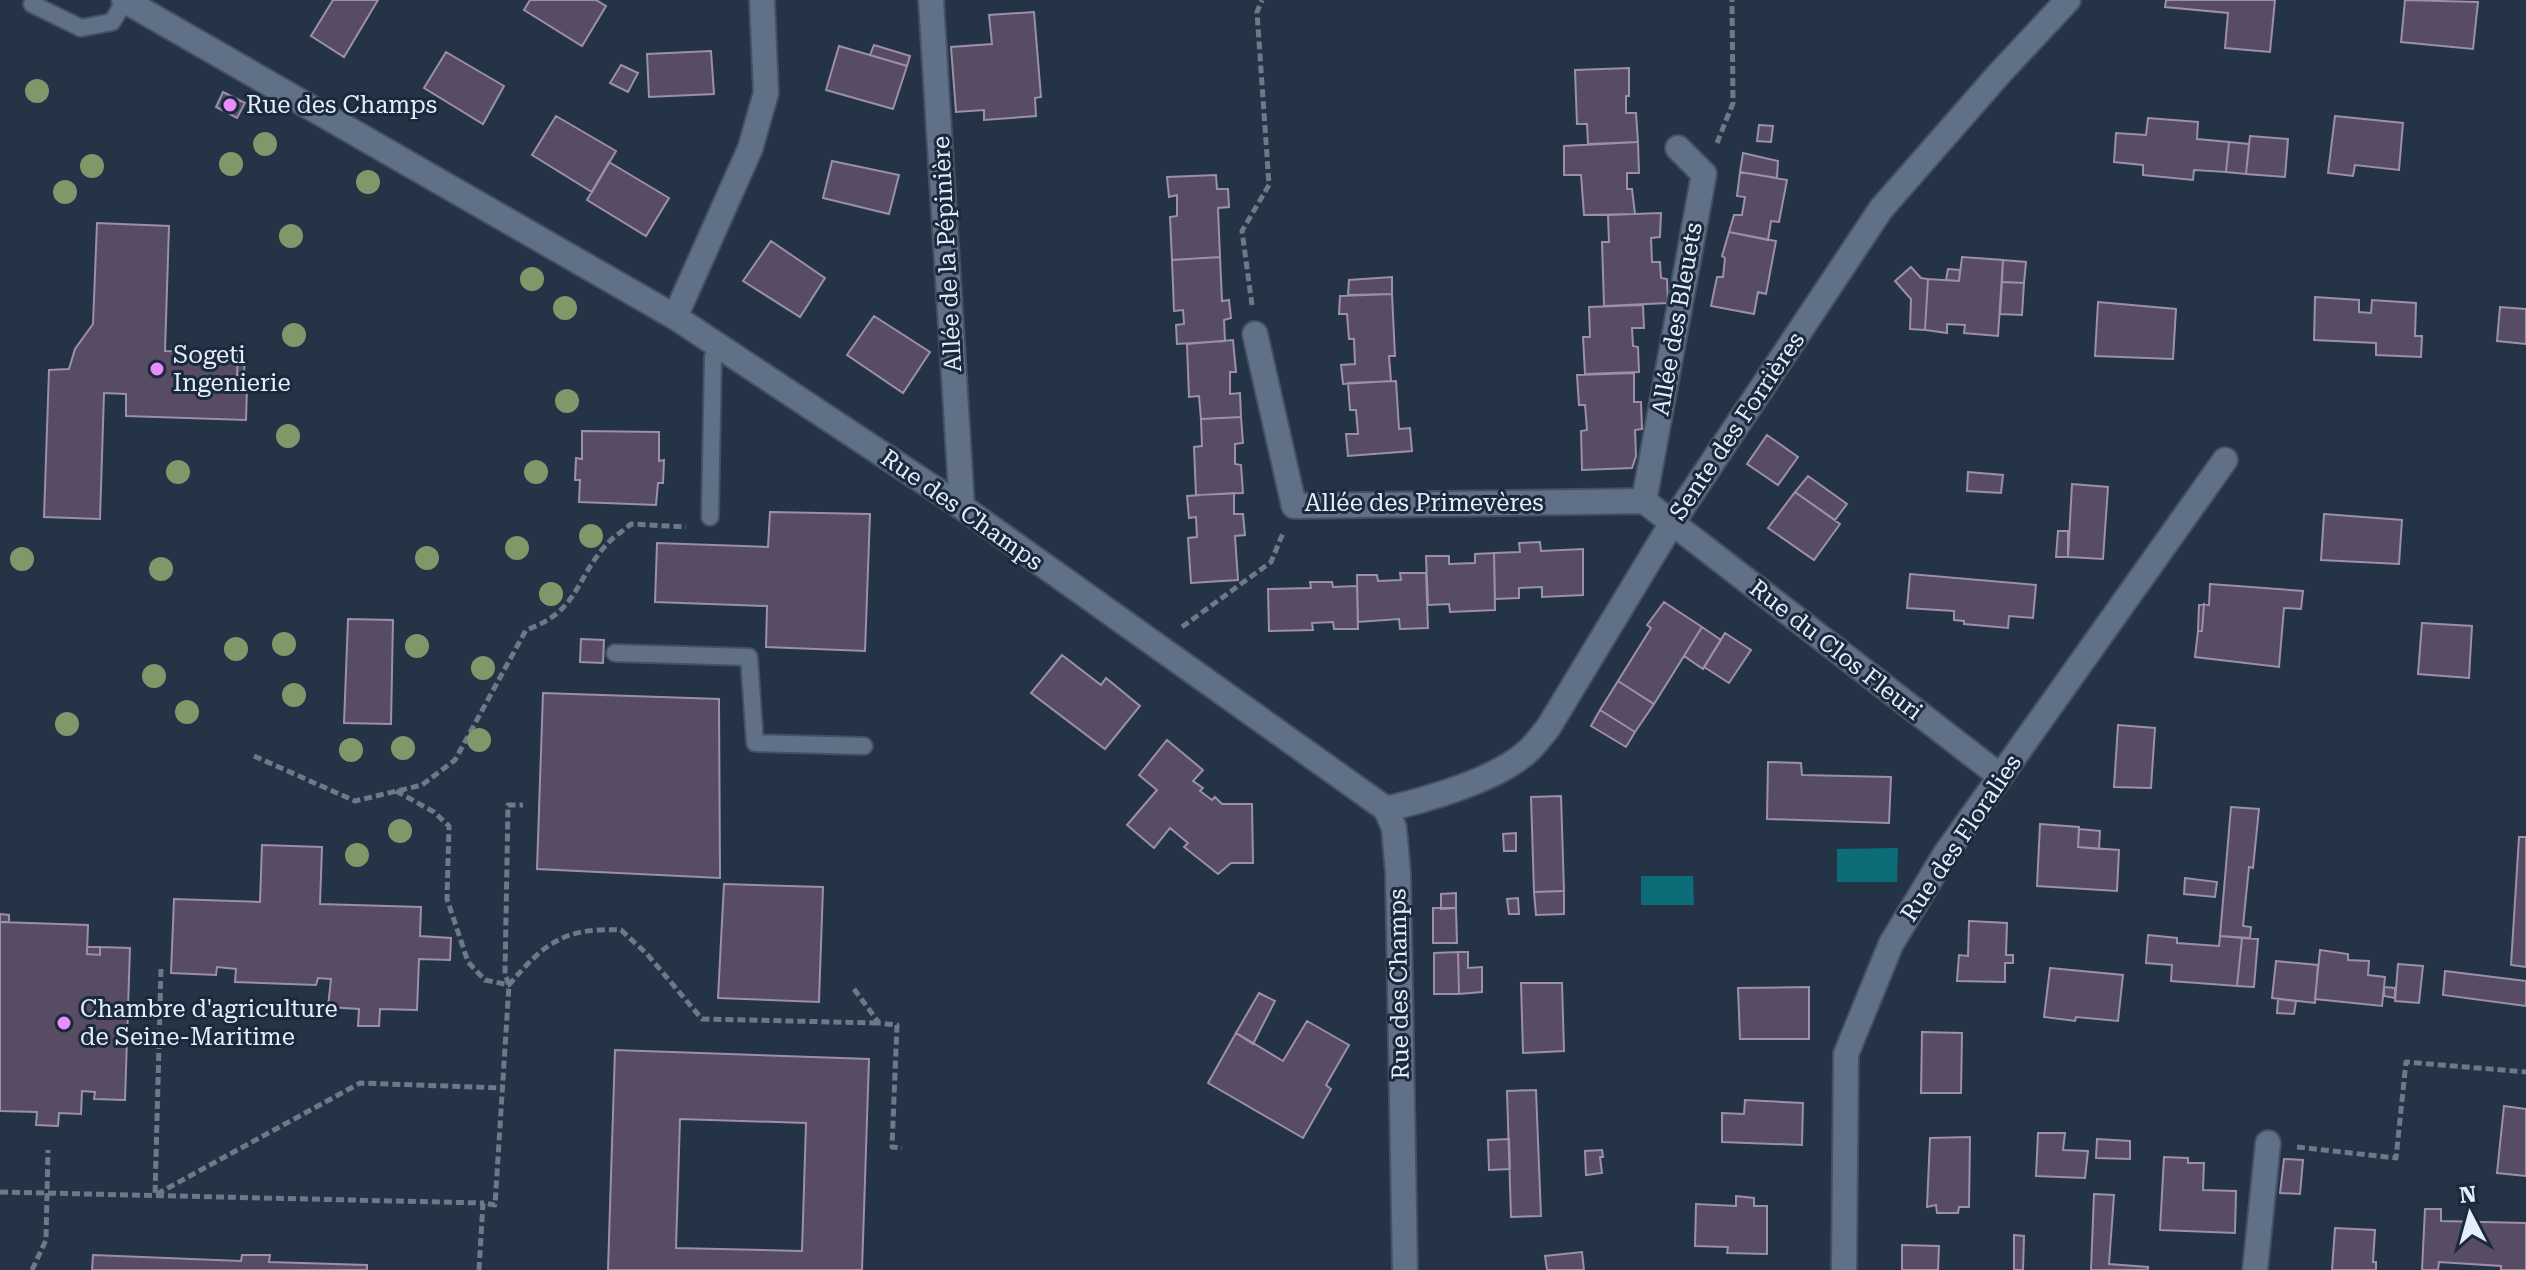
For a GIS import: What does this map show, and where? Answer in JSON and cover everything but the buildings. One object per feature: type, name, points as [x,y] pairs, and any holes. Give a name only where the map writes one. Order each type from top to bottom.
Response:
[{"type":"street","points":[[675,317],[750,149],[766,93],[762,0]]},
{"type":"street","name":"Allée de la Pépinière","points":[[931,0],[962,507]]},
{"type":"street","name":"Sente des Forrières","points":[[1386,809],[1494,774],[1526,753],[1548,728],[1672,523],[1881,209],[2068,0]]},
{"type":"street","name":"Rue des Champs","points":[[128,1],[675,317],[962,507],[1386,809],[1394,828],[1398,873],[1405,1270]]},
{"type":"street","points":[[1678,148],[1704,174]]},
{"type":"street","name":"Allée des Bleuets","points":[[1644,501],[1704,174]]},
{"type":"street","name":"Allée des Primevères","points":[[1255,334],[1294,506],[1644,501]]},
{"type":"street","name":"Rue des Floralies","points":[[1844,1270],[1846,1054],[1891,944],[1946,853],[2225,460]]},
{"type":"street","points":[[1644,501],[1672,523]]},
{"type":"street","name":"Rue du Clos Fleuri","points":[[1672,523],[2000,776]]},
{"type":"street","points":[[2255,1270],[2268,1143]]},
{"type":"lane","points":[[34,0],[32,4],[81,28],[112,22],[128,1]]},
{"type":"lane","points":[[710,517],[713,357],[721,348]]},
{"type":"lane","points":[[615,653],[749,657],[755,743],[864,746]]},
{"type":"path","points":[[1255,334],[1242,231],[1269,185],[1257,12],[1262,0]]},
{"type":"path","points":[[1704,174],[1733,103],[1732,0]]},
{"type":"path","points":[[1154,646],[1271,562],[1294,506]]},
{"type":"path","points":[[254,756],[355,801],[422,785],[455,760],[526,630],[547,622],[563,610],[607,544],[631,524],[709,528],[710,517]]},
{"type":"path","points":[[396,791],[434,812],[449,826],[447,899],[468,962],[485,980],[509,985]]},
{"type":"path","points":[[0,1192],[495,1205],[509,985],[505,974],[508,805],[523,805]]},
{"type":"path","points":[[509,985],[523,968],[557,939],[592,929],[621,930],[647,954],[702,1019],[897,1025],[892,1147],[902,1148]]},
{"type":"path","points":[[155,1195],[161,969]]},
{"type":"path","points":[[854,989],[879,1023]]},
{"type":"path","points":[[2268,1143],[2396,1158],[2406,1062],[2526,1072]]},
{"type":"path","points":[[155,1195],[360,1083],[502,1088]]},
{"type":"path","points":[[32,1270],[46,1240],[48,1150]]},
{"type":"path","points":[[479,1270],[483,1203]]},
{"type":"shaded area","points":[[1898,848],[1897,882],[1837,882],[1837,849]]},
{"type":"shaded area","points":[[1641,876],[1693,876],[1694,905],[1641,905]]},
{"type":"place","name":"Rue des Champs","points":[[230,105]]},
{"type":"place","name":"Sogeti Ingenierie","points":[[157,369]]},
{"type":"place","name":"Chambre d'agriculture de Seine-Maritime","points":[[64,1023]]}]
